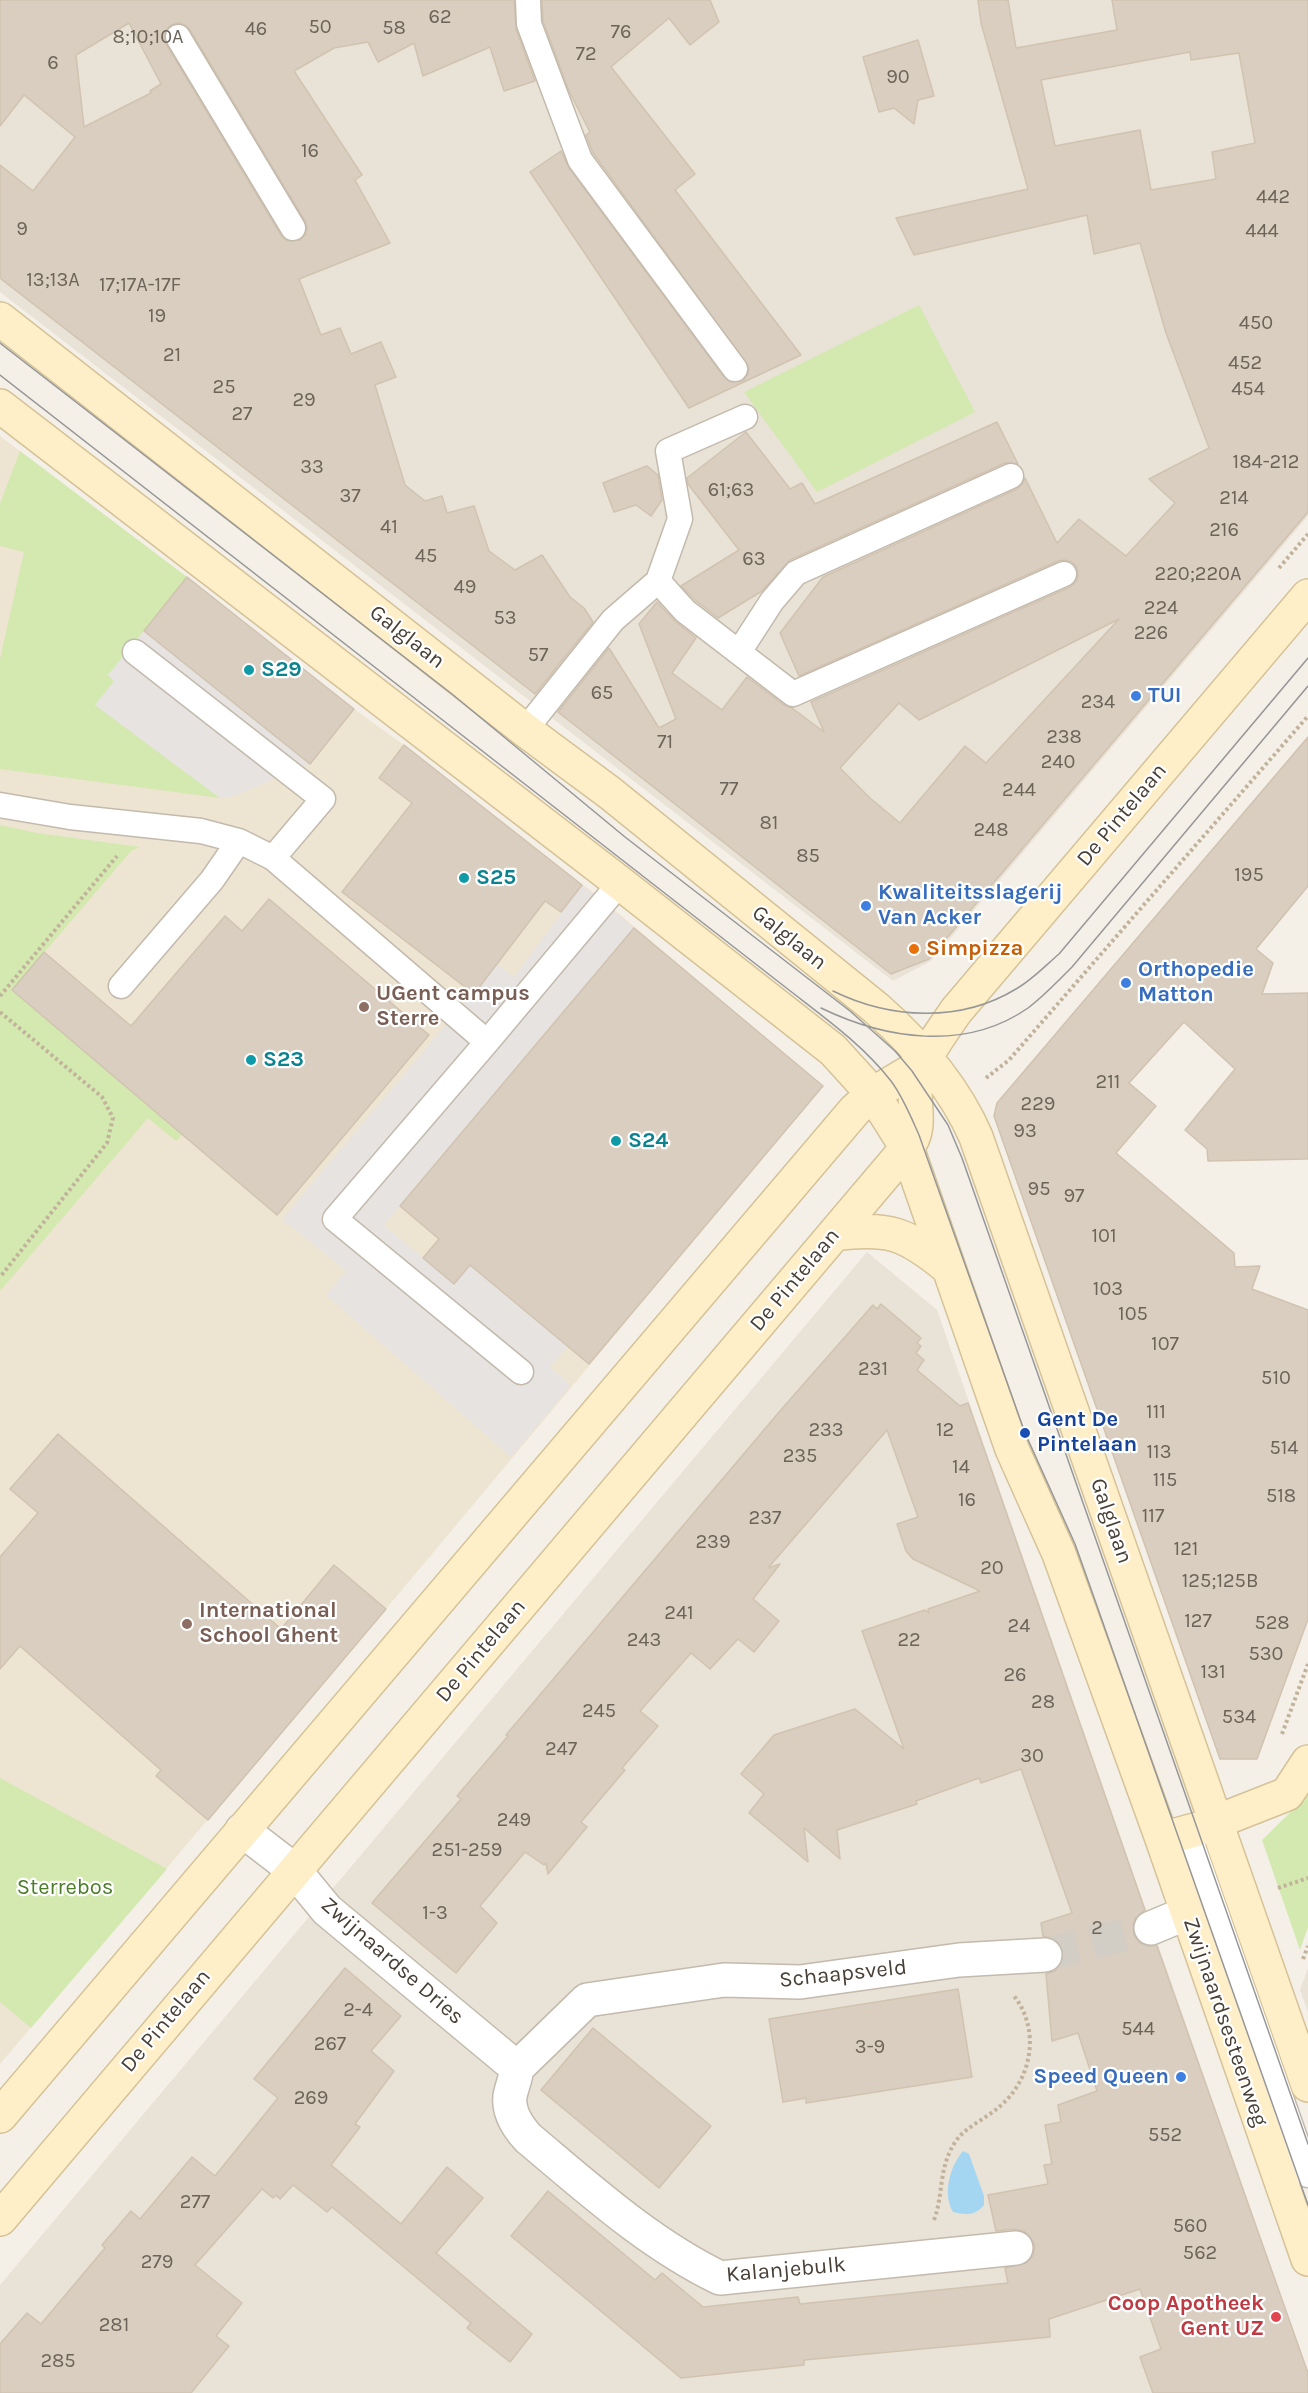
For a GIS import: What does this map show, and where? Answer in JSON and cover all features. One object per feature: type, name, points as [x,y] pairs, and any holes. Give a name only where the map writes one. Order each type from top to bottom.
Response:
[{"type":"street","name":"Galglaan","points":[[0,319],[525,730],[610,793],[876,1008],[905,1034],[923,1062],[957,1100],[976,1137],[1189,1831]]},
{"type":"street","points":[[0,406],[620,883],[833,1050],[873,1094],[906,1149],[1012,1449],[1308,2085]]},
{"type":"street","name":"De Pintelaan","points":[[0,2219],[906,1149],[913,1140],[916,1129],[916,1085],[923,1062],[966,999],[1308,596]]},
{"type":"street","name":"De Pintelaan","points":[[0,2116],[855,1110],[873,1094],[923,1062]]},
{"type":"street","points":[[835,1234],[865,1230],[896,1234],[920,1245],[947,1267]]},
{"type":"street","points":[[1189,1831],[1287,1794],[1308,1762]]},
{"type":"street","name":"Zwijnaardse Dries","points":[[242,1830],[294,1870],[327,1910],[517,2068]]},
{"type":"street","name":"Zwijnaardsesteenweg","points":[[1189,1831],[1187,1913],[1308,2259]]},
{"type":"street","points":[[1151,1928],[1187,1913]]},
{"type":"street","name":"Schaapsveld","points":[[517,2068],[587,2000],[724,1980],[800,1982],[959,1960],[1045,1956]]},
{"type":"street","name":"Kalanjebulk","points":[[517,2068],[510,2097],[515,2123],[528,2138],[630,2223],[700,2268],[720,2278],[1016,2248]]},
{"type":"lane","points":[[528,0],[529,24],[580,159],[735,369]]},
{"type":"lane","points":[[178,37],[293,228]]},
{"type":"lane","points":[[525,730],[613,620],[658,581],[680,519],[668,451],[745,417]]},
{"type":"lane","points":[[739,652],[772,601],[796,573],[1011,476]]},
{"type":"lane","points":[[658,581],[686,611],[793,694],[1064,574]]},
{"type":"lane","points":[[135,652],[323,799],[273,858]]},
{"type":"lane","points":[[0,805],[141,826],[201,831],[239,841],[273,858],[487,1042]]},
{"type":"lane","points":[[121,986],[212,880],[239,841]]},
{"type":"lane","points":[[520,1372],[335,1219],[620,883]]},
{"type":"lane","points":[[1189,1831],[1308,2175]]},
{"type":"path","points":[[1009,1060],[1308,716]]},
{"type":"path","points":[[0,996],[74,910],[141,826]]},
{"type":"path","points":[[0,1012],[102,1097],[113,1118],[107,1143],[0,1277]]},
{"type":"path","points":[[1281,1736],[1308,1664]]},
{"type":"path","points":[[913,2259],[930,2232],[937,2211],[941,2174],[956,2139],[1001,2106],[1015,2091],[1027,2070],[1030,2043],[1026,2019],[1010,1991]]},
{"type":"shaded area","points":[[0,0],[1308,0],[1308,516],[931,961],[893,981],[0,292]]},
{"type":"shaded area","name":"UGent campus Sterre","points":[[0,436],[187,577],[604,901],[823,1086],[330,1676],[0,2064]]},
{"type":"shaded area","points":[[144,631],[310,764],[229,798],[220,798],[95,705],[114,681],[108,675]]},
{"type":"shaded area","points":[[582,885],[634,928],[384,1225],[454,1284],[470,1265],[568,1346],[550,1367],[571,1385],[511,1457],[326,1295],[346,1271],[282,1219],[497,964],[514,977]]},
{"type":"shaded area","points":[[867,1252],[937,1310],[1236,2168],[1308,2393],[0,2393],[0,2285]]},
{"type":"shaded area","points":[[1308,1968],[1308,2012],[1300,1990]]},
{"type":"green space","points":[[919,305],[975,412],[817,492],[744,392]]},
{"type":"green space","points":[[20,451],[187,577],[108,675],[115,681],[95,705],[220,798],[0,769],[0,659],[24,552],[0,546],[0,504]]},
{"type":"green space","points":[[0,825],[37,833],[140,847],[131,851],[12,990],[182,1135],[176,1141],[148,1118],[0,1291]]},
{"type":"green space","name":"Sterrebos","points":[[0,1778],[167,1869],[31,2028],[0,2002]]},
{"type":"green space","points":[[1308,1795],[1308,1927],[1300,1950],[1262,1840]]},
{"type":"water","points":[[963,2151],[969,2154],[984,2196],[984,2205],[970,2214],[953,2212],[948,2197],[951,2172]]},
{"type":"building","points":[[0,0],[514,0],[516,29],[535,81],[504,91],[490,47],[423,76],[414,43],[378,62],[368,42],[334,48],[294,71],[362,175],[355,180],[390,243],[299,279],[321,335],[340,328],[351,354],[381,342],[396,377],[375,385],[405,485],[425,501],[442,496],[447,513],[474,506],[489,551],[515,570],[542,555],[570,597],[584,608],[593,622],[535,694],[0,278],[0,165],[33,191],[75,137],[24,95],[0,126]],"holes":[[[129,23],[161,84],[150,91],[151,93],[84,127],[76,55]],[[178,23],[190,30],[305,221],[306,234],[300,240],[287,241],[281,235],[166,44],[164,37],[166,30]]]},
{"type":"building","points":[[542,0],[710,0],[719,22],[690,45],[669,18],[611,67],[695,174],[675,190],[801,355],[689,408],[530,172],[561,151],[569,168],[724,377],[730,382],[743,381],[748,374],[749,367],[593,153],[586,135],[590,132],[569,91],[543,21]]},
{"type":"building","points":[[978,0],[1008,0],[1016,48],[1117,30],[1112,0],[1308,0],[1308,512],[929,959],[891,974],[558,712],[609,648],[659,728],[676,719],[639,624],[657,602],[696,638],[672,673],[722,710],[747,677],[824,732],[811,702],[1070,587],[1076,582],[1078,575],[1077,568],[1072,562],[1058,561],[799,676],[780,633],[823,577],[1017,489],[1025,478],[1057,543],[1079,519],[1126,556],[1175,503],[1149,479],[1209,448],[1166,333],[1140,243],[1094,254],[1087,215],[914,255],[896,218],[1028,189],[981,23]],"holes":[[[1190,52],[1191,60],[1239,53],[1255,143],[1212,152],[1216,179],[1151,190],[1140,130],[1055,146],[1041,80]],[[1119,619],[986,763],[965,746],[900,823],[870,798],[840,768],[899,703],[919,720]]]},
{"type":"building","points":[[918,40],[934,96],[918,100],[914,124],[894,108],[879,112],[863,57]]},
{"type":"building","points":[[997,422],[1018,464],[1005,463],[790,560],[762,591],[718,618],[681,586],[739,550],[688,484],[687,478],[746,432],[790,489],[802,483],[815,504]]},
{"type":"building","points":[[647,466],[658,475],[662,500],[651,516],[636,505],[614,512],[603,483]]},
{"type":"building","name":"S29","points":[[187,577],[354,709],[310,764],[144,631]]},
{"type":"building","points":[[1308,737],[1308,886],[1256,949],[1273,963],[1262,994],[1308,993],[1308,1159],[1208,1161],[1207,1149],[1185,1130],[1235,1069],[1184,1022],[1129,1083],[1156,1106],[1116,1153],[1234,1253],[1235,1267],[1260,1266],[1252,1289],[1308,1310],[1308,1619],[1257,1759],[1220,1759],[994,1116],[997,1103]]},
{"type":"building","name":"S25","points":[[404,745],[582,885],[561,912],[545,901],[474,994],[342,892],[412,803],[379,778]]},
{"type":"building","name":"S23","points":[[269,899],[429,1035],[277,1215],[12,990],[44,952],[131,1026],[225,916],[242,931]]},
{"type":"building","name":"S24","points":[[634,928],[823,1086],[589,1364],[470,1265],[454,1284],[423,1258],[439,1239],[400,1206]]},
{"type":"building","points":[[881,1304],[921,1338],[917,1343],[921,1346],[916,1353],[924,1360],[917,1370],[960,1406],[968,1403],[1145,1910],[1136,1917],[1133,1925],[1134,1935],[1140,1943],[1157,1946],[1308,2373],[1308,2393],[1153,2393],[1140,2357],[1161,2349],[1140,2289],[1049,2319],[1050,2337],[804,2360],[804,2365],[681,2378],[511,2236],[548,2191],[655,2280],[662,2273],[703,2307],[798,2297],[800,2304],[1008,2283],[1005,2268],[1026,2263],[1033,2256],[1035,2246],[1024,2231],[1014,2229],[996,2231],[988,2195],[1048,2184],[1044,2165],[1052,2164],[1045,2125],[1061,2122],[1058,2105],[1097,2091],[1078,2033],[1052,2041],[1046,1974],[1055,1971],[1061,1964],[1064,1953],[1061,1945],[1054,1939],[1043,1936],[1041,1923],[1072,1913],[1021,1769],[981,1783],[979,1778],[916,1801],[917,1804],[837,1830],[840,1859],[804,1828],[808,1862],[749,1813],[764,1794],[741,1774],[774,1735],[855,1709],[904,1749],[862,1631],[925,1610],[929,1613],[928,1609],[980,1591],[913,1559],[906,1551],[897,1524],[918,1517],[887,1430],[768,1568],[780,1564],[753,1599],[779,1621],[754,1652],[738,1639],[710,1669],[691,1653],[640,1711],[658,1726],[622,1768],[625,1770],[581,1822],[587,1827],[548,1874],[546,1863],[544,1865],[525,1852],[480,1906],[497,1923],[456,1973],[372,1903],[461,1799],[457,1796],[508,1736],[506,1735],[780,1411],[873,1305],[877,1309]]},
{"type":"building","points":[[58,1434],[281,1629],[334,1565],[386,1609],[208,1820],[156,1776],[161,1770],[20,1646],[0,1669],[0,1557],[38,1513],[10,1489]]},
{"type":"building","points":[[345,1968],[401,2016],[371,2051],[394,2071],[355,2124],[360,2127],[331,2165],[401,2224],[447,2167],[483,2198],[436,2253],[532,2334],[510,2362],[467,2328],[471,2323],[332,2207],[327,2212],[293,2185],[280,2199],[276,2195],[273,2198],[262,2189],[195,2265],[242,2303],[216,2336],[229,2346],[191,2393],[0,2393],[0,2344],[27,2313],[41,2324],[105,2248],[102,2245],[131,2211],[140,2219],[192,2157],[215,2176],[278,2098],[254,2079]]},
{"type":"building","points":[[958,1989],[972,2077],[806,2103],[806,2098],[783,2102],[769,2019]]},
{"type":"building","points":[[593,2028],[711,2126],[659,2188],[541,2090]]},
{"type":"tunnel","points":[[1045,1955],[1151,1928]]},
{"type":"tram line","points":[[0,343],[452,694],[625,837],[850,1011],[895,1051],[912,1071],[948,1125],[962,1158],[1308,2144]]},
{"type":"tram line","points":[[0,375],[830,1022],[856,1044],[891,1081],[903,1100],[919,1135],[1025,1433],[1075,1544],[1308,2205]]},
{"type":"tram line","points":[[833,991],[878,1007],[901,1012],[925,1013],[972,1008],[994,1000],[1022,985],[1059,954],[1308,658]]},
{"type":"tram line","points":[[821,1008],[871,1027],[925,1036],[952,1036],[978,1031],[1004,1022],[1028,1008],[1072,967],[1308,686]]},
{"type":"place","name":"S29","points":[[249,670]]},
{"type":"place","name":"TUI","points":[[1136,696]]},
{"type":"place","name":"S25","points":[[464,878]]},
{"type":"place","name":"Kwaliteitsslagerij Van Acker","points":[[866,906]]},
{"type":"place","name":"Simpizza","points":[[914,949]]},
{"type":"place","name":"Orthopedie Matton","points":[[1126,983]]},
{"type":"place","name":"UGent campus Sterre","points":[[364,1007]]},
{"type":"place","name":"S23","points":[[251,1060]]},
{"type":"place","name":"S24","points":[[616,1141]]},
{"type":"place","name":"Gent De Pintelaan","points":[[1025,1433]]},
{"type":"place","name":"International School Ghent","points":[[187,1624]]},
{"type":"place","name":"Speed Queen","points":[[1181,2077]]},
{"type":"place","name":"Coop Apotheek Gent UZ","points":[[1276,2317]]}]
